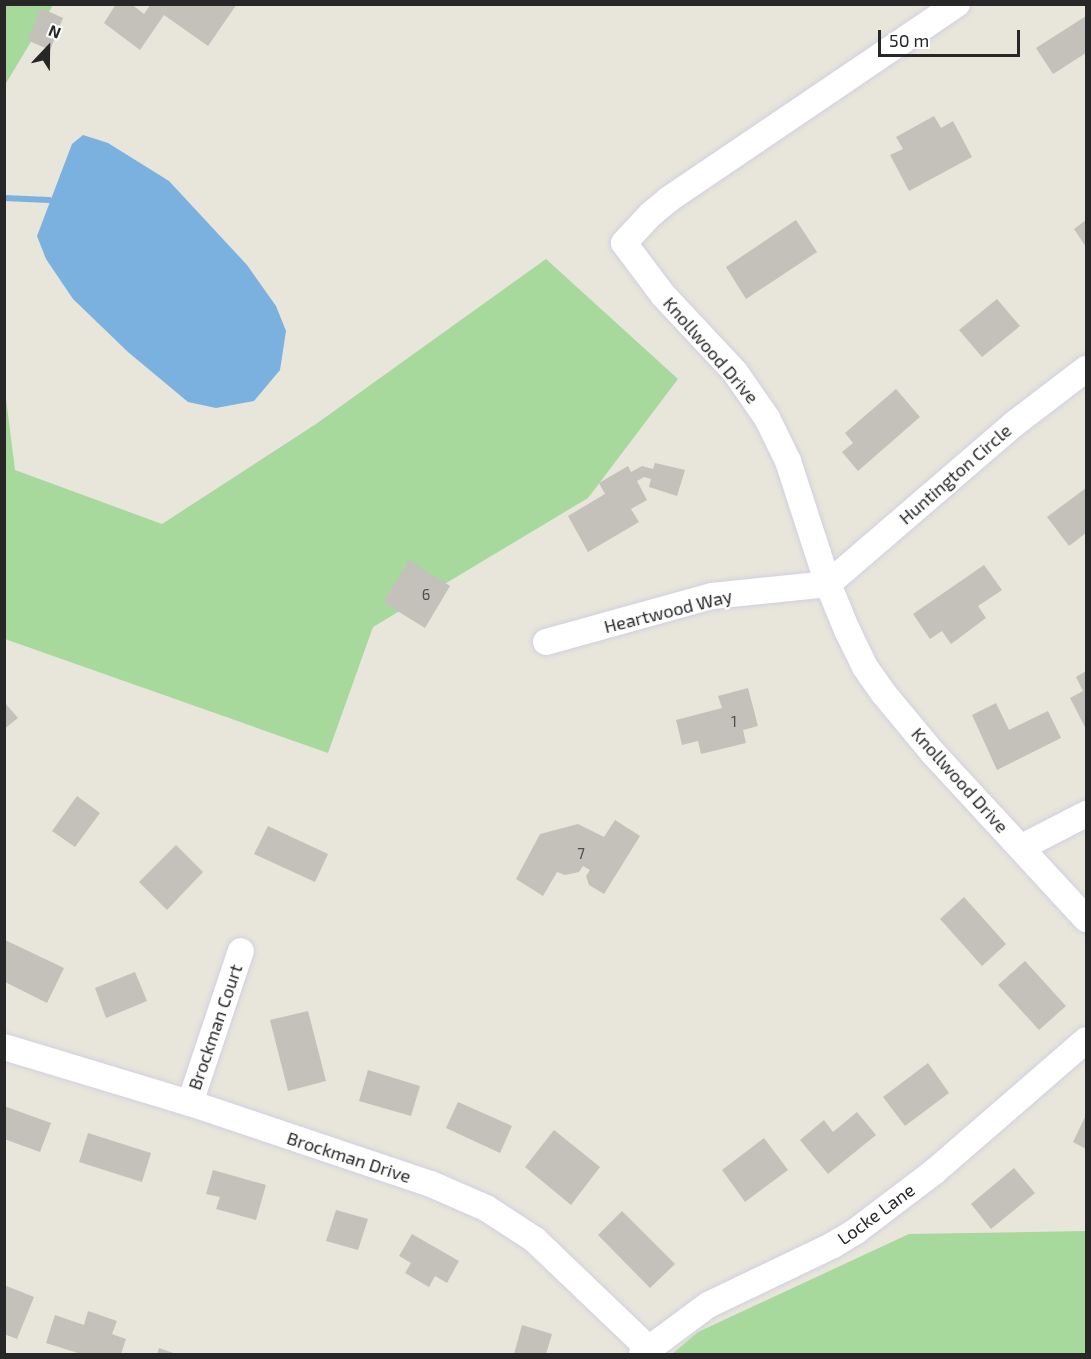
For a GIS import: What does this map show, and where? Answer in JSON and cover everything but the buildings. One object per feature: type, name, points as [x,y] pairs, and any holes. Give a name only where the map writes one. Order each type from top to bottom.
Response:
[{"type":"street","name":"Knollwood Drive","points":[[957,4],[668,200],[650,215],[624,243],[663,295],[735,372],[767,418],[788,461],[828,584],[861,658],[884,694],[947,769],[1022,847],[1086,919]]},
{"type":"street","name":"Huntington Circle","points":[[828,584],[1014,424],[1086,369]]},
{"type":"street","name":"Heartwood Way","points":[[546,642],[712,596],[828,584]]},
{"type":"street","points":[[1022,847],[1086,814]]},
{"type":"street","name":"Brockman Court","points":[[190,1103],[241,951]]},
{"type":"street","name":"Locke Lane","points":[[645,1351],[708,1305],[833,1245],[856,1231],[935,1171],[1086,1040]]},
{"type":"street","name":"Brockman Drive","points":[[4,1047],[190,1103],[431,1184],[486,1208],[535,1240],[645,1351]]},
{"type":"green space","points":[[5,5],[53,5],[5,85]]},
{"type":"green space","points":[[546,259],[678,379],[588,498],[373,627],[328,753],[5,639],[4,383],[15,470],[162,524],[316,424]]},
{"type":"green space","points":[[1086,1231],[1086,1354],[672,1354],[698,1332],[909,1234]]},
{"type":"water","points":[[83,135],[108,143],[169,181],[247,265],[276,306],[286,331],[280,370],[254,401],[216,408],[188,402],[128,352],[73,299],[46,259],[37,236],[72,144]]},
{"type":"waterway","points":[[4,198],[49,200]]}]
